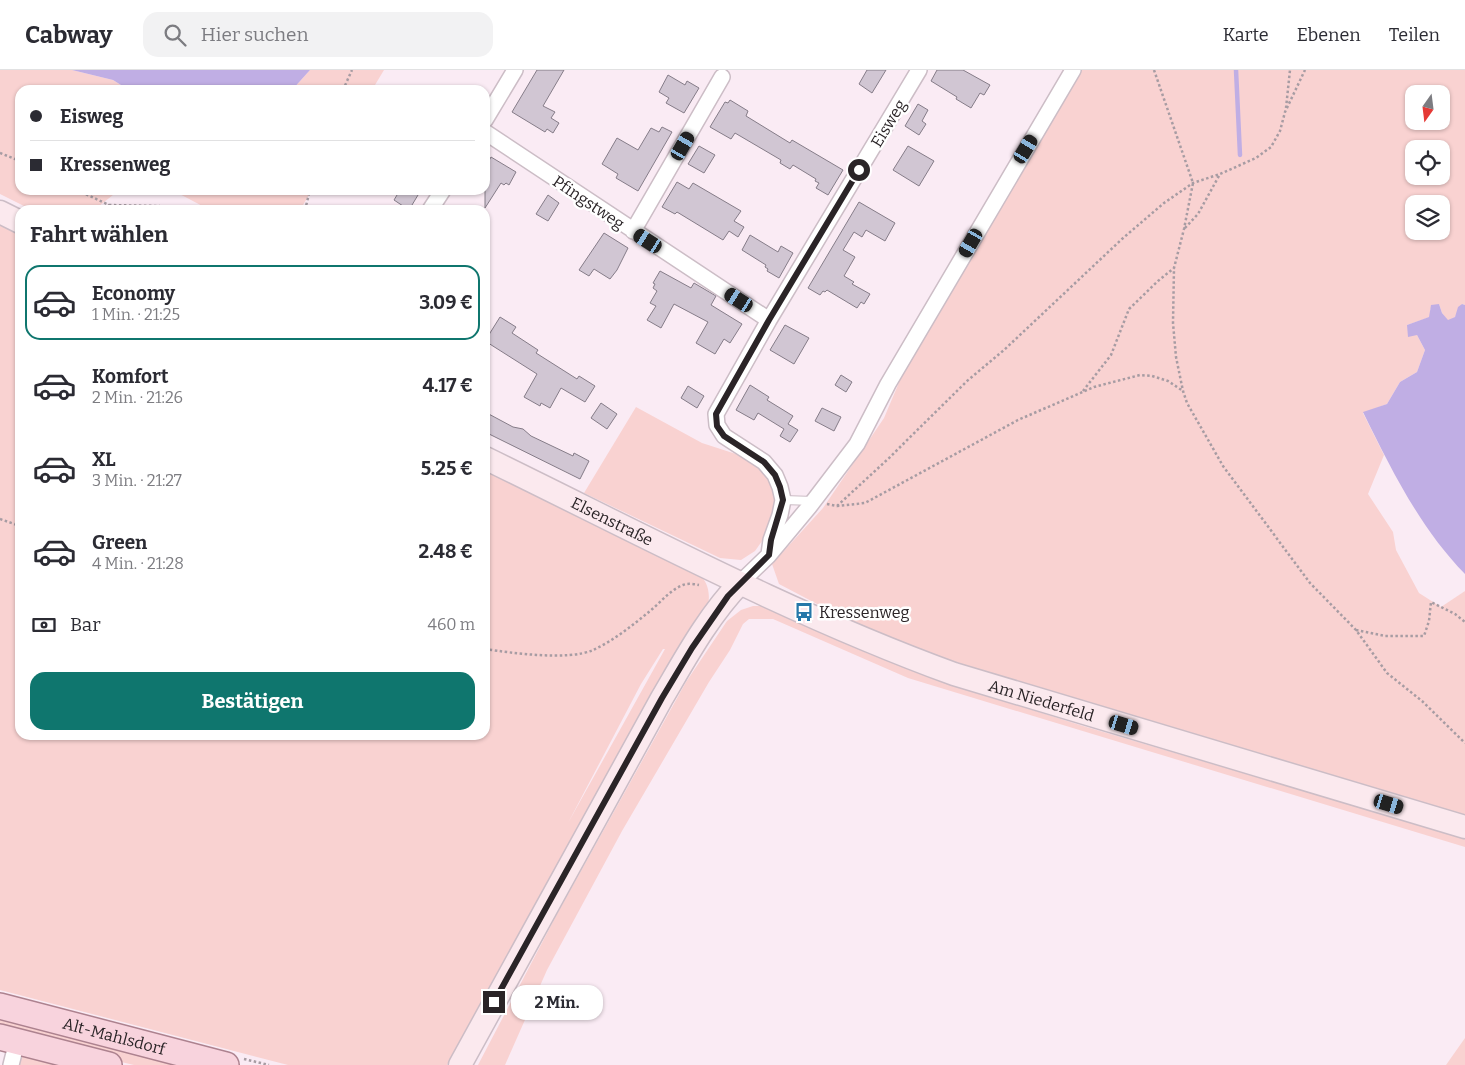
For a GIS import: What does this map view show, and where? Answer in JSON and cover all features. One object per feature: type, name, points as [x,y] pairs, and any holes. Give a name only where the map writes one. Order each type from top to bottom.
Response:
[{"type":"main road","name":"Alt-Mahlsdorf","points":[[0,1006],[226,1065]]},
{"type":"main road","name":"Alt-Mahlsdorf","points":[[9,1039],[109,1065]]},
{"type":"street","points":[[490,112],[515,70]]},
{"type":"street","name":"Eisweg","points":[[783,500],[775,475],[764,462],[724,436],[717,426],[716,414],[769,320],[919,70]]},
{"type":"street","points":[[460,1065],[662,698],[692,648],[722,603],[769,555],[814,501],[857,444],[888,384],[1073,70]]},
{"type":"street","points":[[633,231],[722,77]]},
{"type":"street","name":"Pfingstweg","points":[[490,135],[769,320]]},
{"type":"street","points":[[0,212],[15,220]]},
{"type":"street","name":"Elsenstraße","points":[[490,460],[740,583]]},
{"type":"street","points":[[769,555],[771,540],[783,500]]},
{"type":"street","name":"Am Niederfeld","points":[[740,583],[902,655],[954,674],[1465,827]]},
{"type":"street","points":[[9,1039],[11,1065]]},
{"type":"lane","points":[[783,500],[814,501]]},
{"type":"path","points":[[345,85],[352,70]]},
{"type":"path","points":[[1154,70],[1192,183],[1184,229],[1174,268],[1173,323],[1176,357],[1187,403],[1223,466],[1310,583],[1356,630],[1387,673],[1422,701],[1465,743]]},
{"type":"path","points":[[837,506],[967,381],[1004,350],[1122,239],[1164,203],[1192,183],[1220,174],[1256,158],[1271,148],[1280,131],[1285,112],[1290,70]]},
{"type":"path","points":[[1285,112],[1305,70]]},
{"type":"path","points":[[0,153],[15,159]]},
{"type":"path","points":[[1184,229],[1198,214],[1220,174]]},
{"type":"path","points":[[88,195],[109,205]]},
{"type":"path","points":[[1083,392],[1111,355],[1129,309],[1174,268]]},
{"type":"path","points":[[814,501],[837,506],[865,503],[1018,420],[1094,387],[1140,375],[1152,376],[1168,381],[1183,391]]},
{"type":"path","points":[[0,519],[15,524]]},
{"type":"path","points":[[490,649],[550,655],[591,651],[633,625],[675,590],[686,584],[704,585]]},
{"type":"path","points":[[1356,630],[1385,636],[1424,636],[1429,620],[1431,602],[1455,614],[1465,622]]},
{"type":"shaded area","points":[[0,70],[72,70],[113,80],[121,85],[15,85],[15,195],[113,195],[100,205],[22,205],[0,194]]},
{"type":"shaded area","points":[[72,70],[310,70],[296,85],[121,85],[113,80]]},
{"type":"shaded area","points":[[310,70],[384,70],[375,85],[296,85]]},
{"type":"shaded area","points":[[1081,70],[1465,70],[1465,305],[1462,304],[1455,317],[1448,321],[1442,313],[1439,304],[1430,309],[1430,317],[1407,325],[1417,335],[1425,350],[1417,372],[1400,382],[1387,404],[1363,413],[1384,455],[1368,494],[1393,532],[1396,550],[1419,593],[1441,607],[1465,591],[1465,817],[1002,679],[907,646],[838,615],[779,584],[772,564],[823,508],[884,418],[906,366]]},
{"type":"shaded area","points":[[182,195],[309,195],[303,205],[200,205]]},
{"type":"shaded area","points":[[0,222],[15,230],[15,740],[490,740],[490,471],[697,572],[704,580],[708,589],[707,610],[551,879],[447,1065],[288,1065],[0,990]],"holes":[[[663,649],[665,649],[568,823],[641,684]]]},
{"type":"shaded area","points":[[1439,304],[1442,313],[1448,320],[1455,317],[1458,307],[1462,304],[1465,305],[1465,574],[1420,518],[1384,455],[1363,412],[1387,404],[1400,382],[1417,372],[1425,350],[1417,335],[1408,337],[1407,325],[1429,317],[1431,305]]},
{"type":"shaded area","points":[[636,407],[702,443],[736,454],[760,467],[771,480],[776,495],[774,511],[767,534],[755,551],[741,560],[720,558],[584,493]]},
{"type":"shaded area","points":[[753,606],[762,606],[869,654],[938,680],[1083,726],[1465,838],[1465,847],[908,678],[773,619],[749,619],[743,624],[730,650],[709,682],[622,831],[547,970],[505,1065],[478,1065],[556,916],[686,682],[727,621],[741,610]]},
{"type":"shaded area","points":[[0,1015],[192,1065],[134,1065],[117,1061],[0,1029]]},
{"type":"shaded area","points":[[1465,1038],[1465,1065],[1446,1065]]},
{"type":"shaded area","points":[[28,1054],[72,1065],[19,1065],[21,1058]]},
{"type":"building","points":[[537,70],[564,70],[543,106],[555,112],[551,118],[559,123],[553,133],[547,129],[545,132],[512,112]]},
{"type":"building","points":[[867,70],[886,70],[872,93],[859,84]]},
{"type":"building","points":[[937,70],[963,70],[990,85],[984,95],[980,93],[971,108],[931,81]]},
{"type":"building","points":[[668,75],[685,85],[687,81],[699,88],[684,113],[666,103],[669,98],[659,92]]},
{"type":"building","points":[[730,100],[748,111],[746,116],[790,143],[792,140],[843,170],[828,195],[816,188],[819,183],[815,181],[816,179],[793,165],[790,169],[780,163],[781,160],[735,133],[731,139],[710,127],[725,102],[728,103]]},
{"type":"building","points":[[918,104],[928,110],[922,121],[926,124],[919,135],[905,126]]},
{"type":"building","points":[[662,127],[672,132],[638,191],[616,178],[618,174],[602,164],[617,138],[638,150],[651,128],[659,132]]},
{"type":"building","points":[[699,146],[715,155],[704,173],[688,164]]},
{"type":"building","points":[[908,146],[934,161],[919,186],[893,170]]},
{"type":"building","points":[[491,157],[516,172],[509,185],[501,183],[487,205],[485,205],[485,195],[490,195]]},
{"type":"building","points":[[677,182],[689,189],[693,183],[741,211],[734,221],[744,227],[738,237],[729,231],[723,240],[677,212],[675,214],[662,207]]},
{"type":"building","points":[[397,195],[418,195],[412,205],[402,205],[394,200]]},
{"type":"building","points":[[548,195],[559,203],[548,221],[536,214]]},
{"type":"building","points":[[859,202],[895,223],[885,241],[866,230],[862,237],[854,232],[843,250],[855,257],[844,276],[854,282],[852,284],[870,294],[864,304],[861,302],[857,308],[827,290],[823,291],[820,295],[808,288]]},
{"type":"building","points":[[604,233],[628,248],[617,270],[610,279],[594,269],[589,276],[579,270]]},
{"type":"building","points":[[750,235],[778,252],[781,246],[793,253],[779,278],[767,271],[766,265],[742,250]]},
{"type":"building","points":[[660,271],[691,288],[694,283],[716,296],[711,305],[742,324],[730,343],[724,339],[715,354],[696,343],[708,322],[674,304],[661,328],[647,320],[656,306],[650,303],[657,291],[653,288],[655,284],[653,283]]},
{"type":"building","points":[[500,317],[516,327],[512,333],[538,350],[536,353],[577,379],[579,376],[595,386],[585,402],[561,388],[550,408],[541,403],[540,406],[524,397],[537,374],[490,344],[490,333]]},
{"type":"building","points":[[785,325],[809,338],[794,364],[770,350]]},
{"type":"building","points":[[841,375],[852,382],[846,392],[835,385]]},
{"type":"building","points":[[750,385],[769,397],[767,400],[793,416],[788,424],[798,430],[790,442],[780,436],[784,429],[758,413],[754,420],[736,410]]},
{"type":"building","points":[[688,386],[704,396],[697,408],[681,398]]},
{"type":"building","points":[[601,403],[617,414],[607,429],[591,418]]},
{"type":"building","points":[[822,408],[841,417],[834,431],[815,421]]},
{"type":"building","points":[[490,415],[513,427],[523,429],[531,436],[573,456],[574,453],[589,461],[580,479],[490,434]]},
{"type":"waterway","points":[[1236,70],[1240,155]]},
{"type":"place","name":"Kressenweg","points":[[804,612]]},
{"type":"route","points":[[494,1002],[662,698],[692,648],[722,603],[769,555],[771,540],[783,500],[780,487],[775,475],[764,462],[724,436],[717,426],[716,414],[769,320],[859,170]]}]
